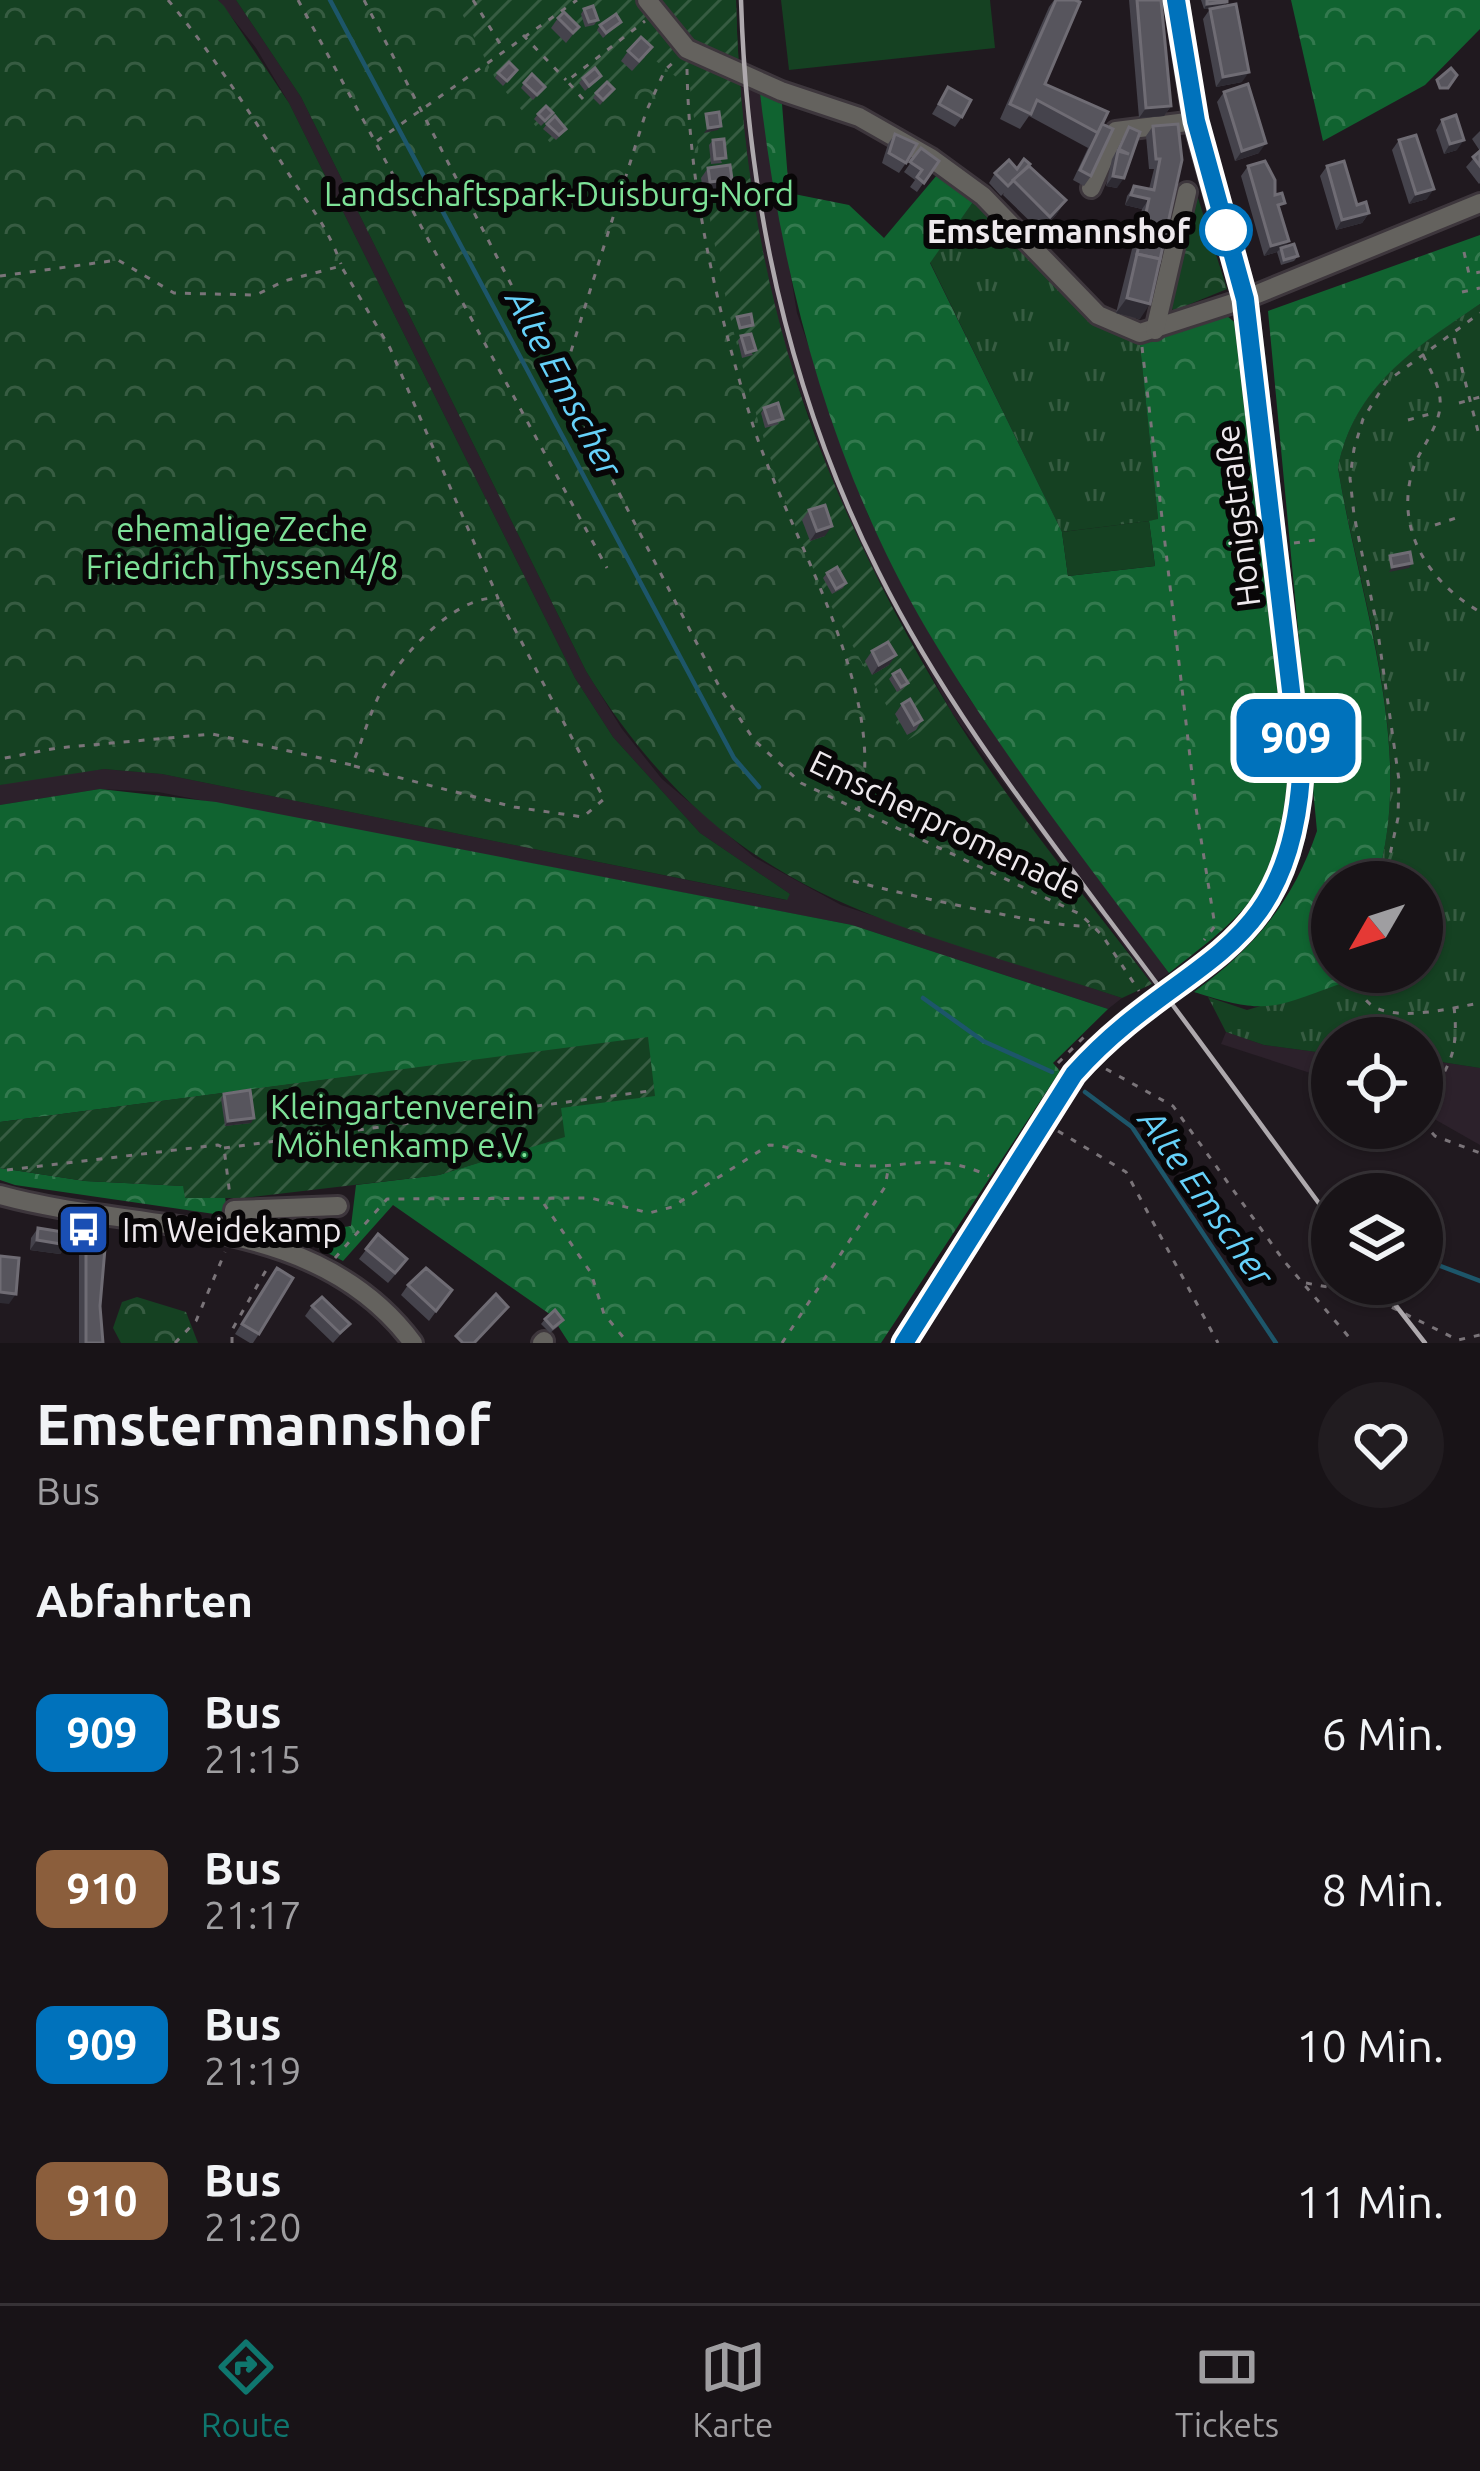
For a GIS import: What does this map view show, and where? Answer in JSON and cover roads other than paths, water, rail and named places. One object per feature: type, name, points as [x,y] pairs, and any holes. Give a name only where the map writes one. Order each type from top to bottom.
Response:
[{"type":"main road","name":"Honigstraße","points":[[904,1343],[1074,1074],[1099,1046],[1228,948],[1262,911],[1279,882],[1297,826],[1301,776],[1245,299],[1196,121],[1176,0]]},
{"type":"street","points":[[651,6],[687,49],[894,134],[983,196],[1098,315],[1148,337],[1480,203]]},
{"type":"street","points":[[1091,188],[1117,131],[1196,121]]},
{"type":"street","points":[[1148,337],[1187,192]]},
{"type":"street","points":[[0,1196],[232,1233],[279,1248],[325,1270],[376,1304],[413,1343]]},
{"type":"street","points":[[232,1233],[234,1210],[338,1206]]},
{"type":"waterway","name":"Alte Emscher","points":[[330,0],[734,758],[759,787]]},
{"type":"waterway","name":"Alte Emscher","points":[[923,998],[983,1041],[1052,1072]]},
{"type":"waterway","name":"Alte Emscher","points":[[1085,1092],[1132,1127],[1276,1343]]},
{"type":"waterway","points":[[1443,1267],[1480,1281]]},
{"type":"railway","points":[[741,0],[752,148],[778,293],[819,434],[878,571],[983,747],[1311,1193]]},
{"type":"railway","points":[[1395,1305],[1425,1343]]},
{"type":"place","name":"Emstermannshof","points":[[1226,230]]},
{"type":"place","name":"Im Weidekamp","points":[[83,1229]]},
{"type":"park label","name":"Landschaftspark-Duisburg-Nord","points":[[559,193]]},
{"type":"park label","name":"ehemalige Zeche Friedrich Thyssen 4/8","points":[[242,547]]},
{"type":"park label","name":"Kleingartenverein Möhlenkamp e.V.","points":[[402,1125]]}]
